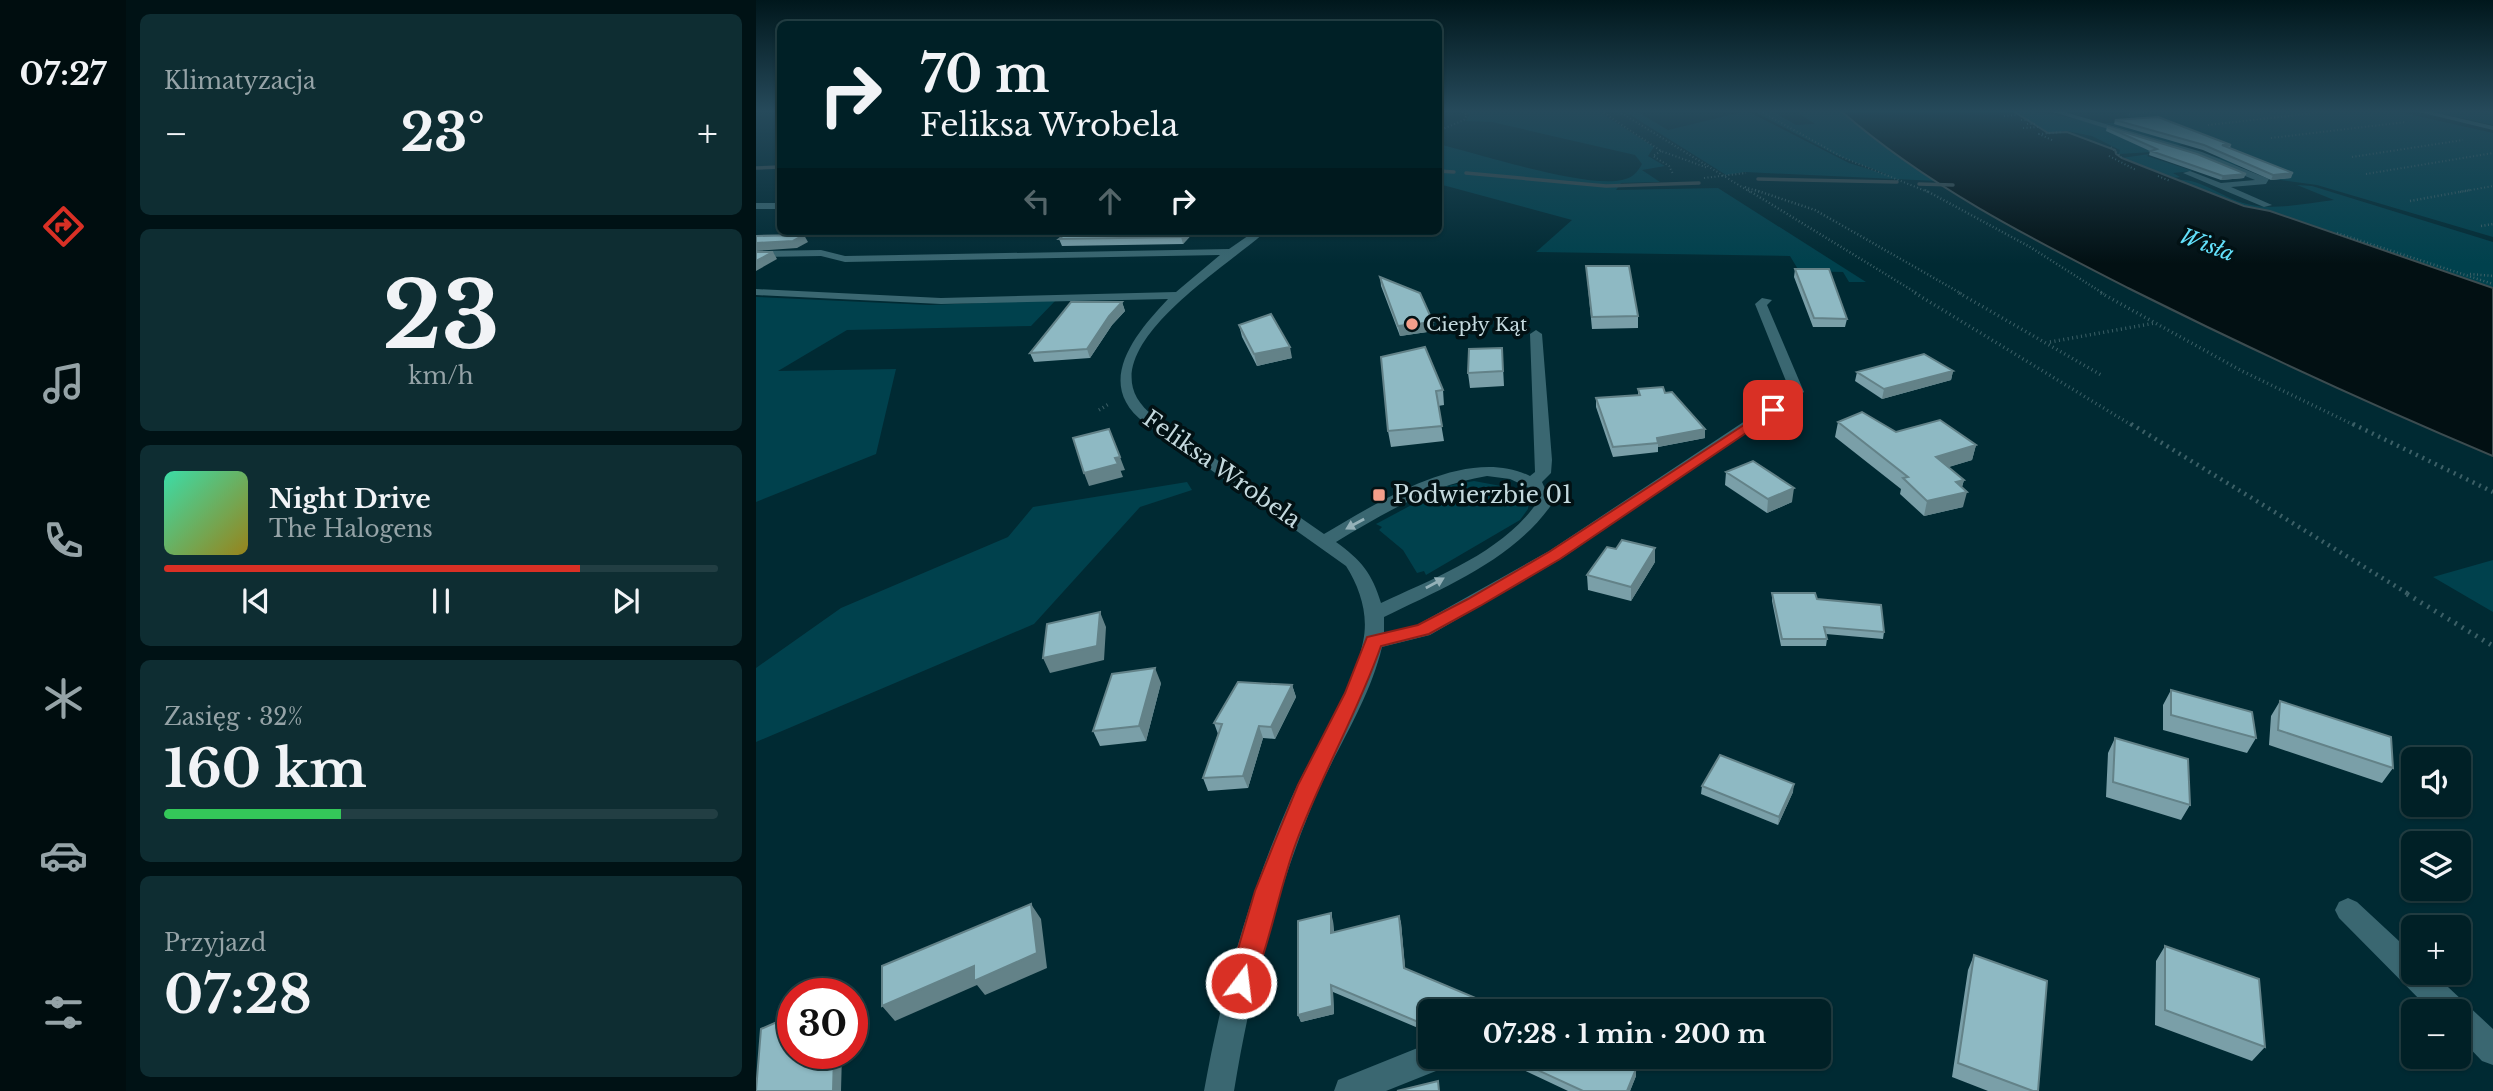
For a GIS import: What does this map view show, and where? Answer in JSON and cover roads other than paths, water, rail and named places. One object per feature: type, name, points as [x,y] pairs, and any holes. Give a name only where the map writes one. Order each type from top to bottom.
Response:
[{"type":"street","points":[[2219,162],[2266,181],[2220,186]]},
{"type":"street","points":[[2187,173],[2267,205]]},
{"type":"street","points":[[756,206],[777,206]]},
{"type":"street","name":"Feliksa Wrobela","points":[[1219,1091],[1228,1033],[1267,891],[1308,785],[1354,693],[1373,642],[1374,614],[1367,587],[1353,562],[1154,423],[1133,405],[1125,380],[1131,359],[1149,329],[1176,295],[1255,235]]},
{"type":"street","points":[[756,254],[821,253],[845,259],[1230,252]]},
{"type":"street","points":[[756,292],[941,301],[1176,295]]},
{"type":"street","points":[[1373,642],[1423,630],[1543,562],[1797,393],[1761,304],[1766,300]]},
{"type":"street","points":[[1533,482],[1543,473],[1544,460],[1536,334]]},
{"type":"street","points":[[1325,541],[1450,477],[1490,472],[1511,474],[1533,482],[1542,492],[1544,504],[1526,529],[1439,581],[1374,614]]},
{"type":"street","points":[[2348,910],[2440,999]]},
{"type":"street","points":[[2471,1029],[2493,1050]]},
{"type":"street","points":[[1349,1091],[1418,1063]]},
{"type":"water","name":"Wisła","points":[[2132,162],[2244,206],[2270,211],[2493,288],[2493,456],[2264,354],[2128,288],[1979,208],[1908,163]]},
{"type":"waterway","points":[[756,168],[777,167]]},
{"type":"waterway","points":[[1442,171],[1454,172]]},
{"type":"waterway","points":[[1466,173],[1606,186],[1699,183]]},
{"type":"waterway","points":[[1758,179],[1897,182]]},
{"type":"waterway","points":[[1919,184],[1953,185]]},
{"type":"place","name":"Ciepły Kąt","points":[[1412,324]]},
{"type":"place","name":"Podwierzbie 01","points":[[1379,495]]}]
